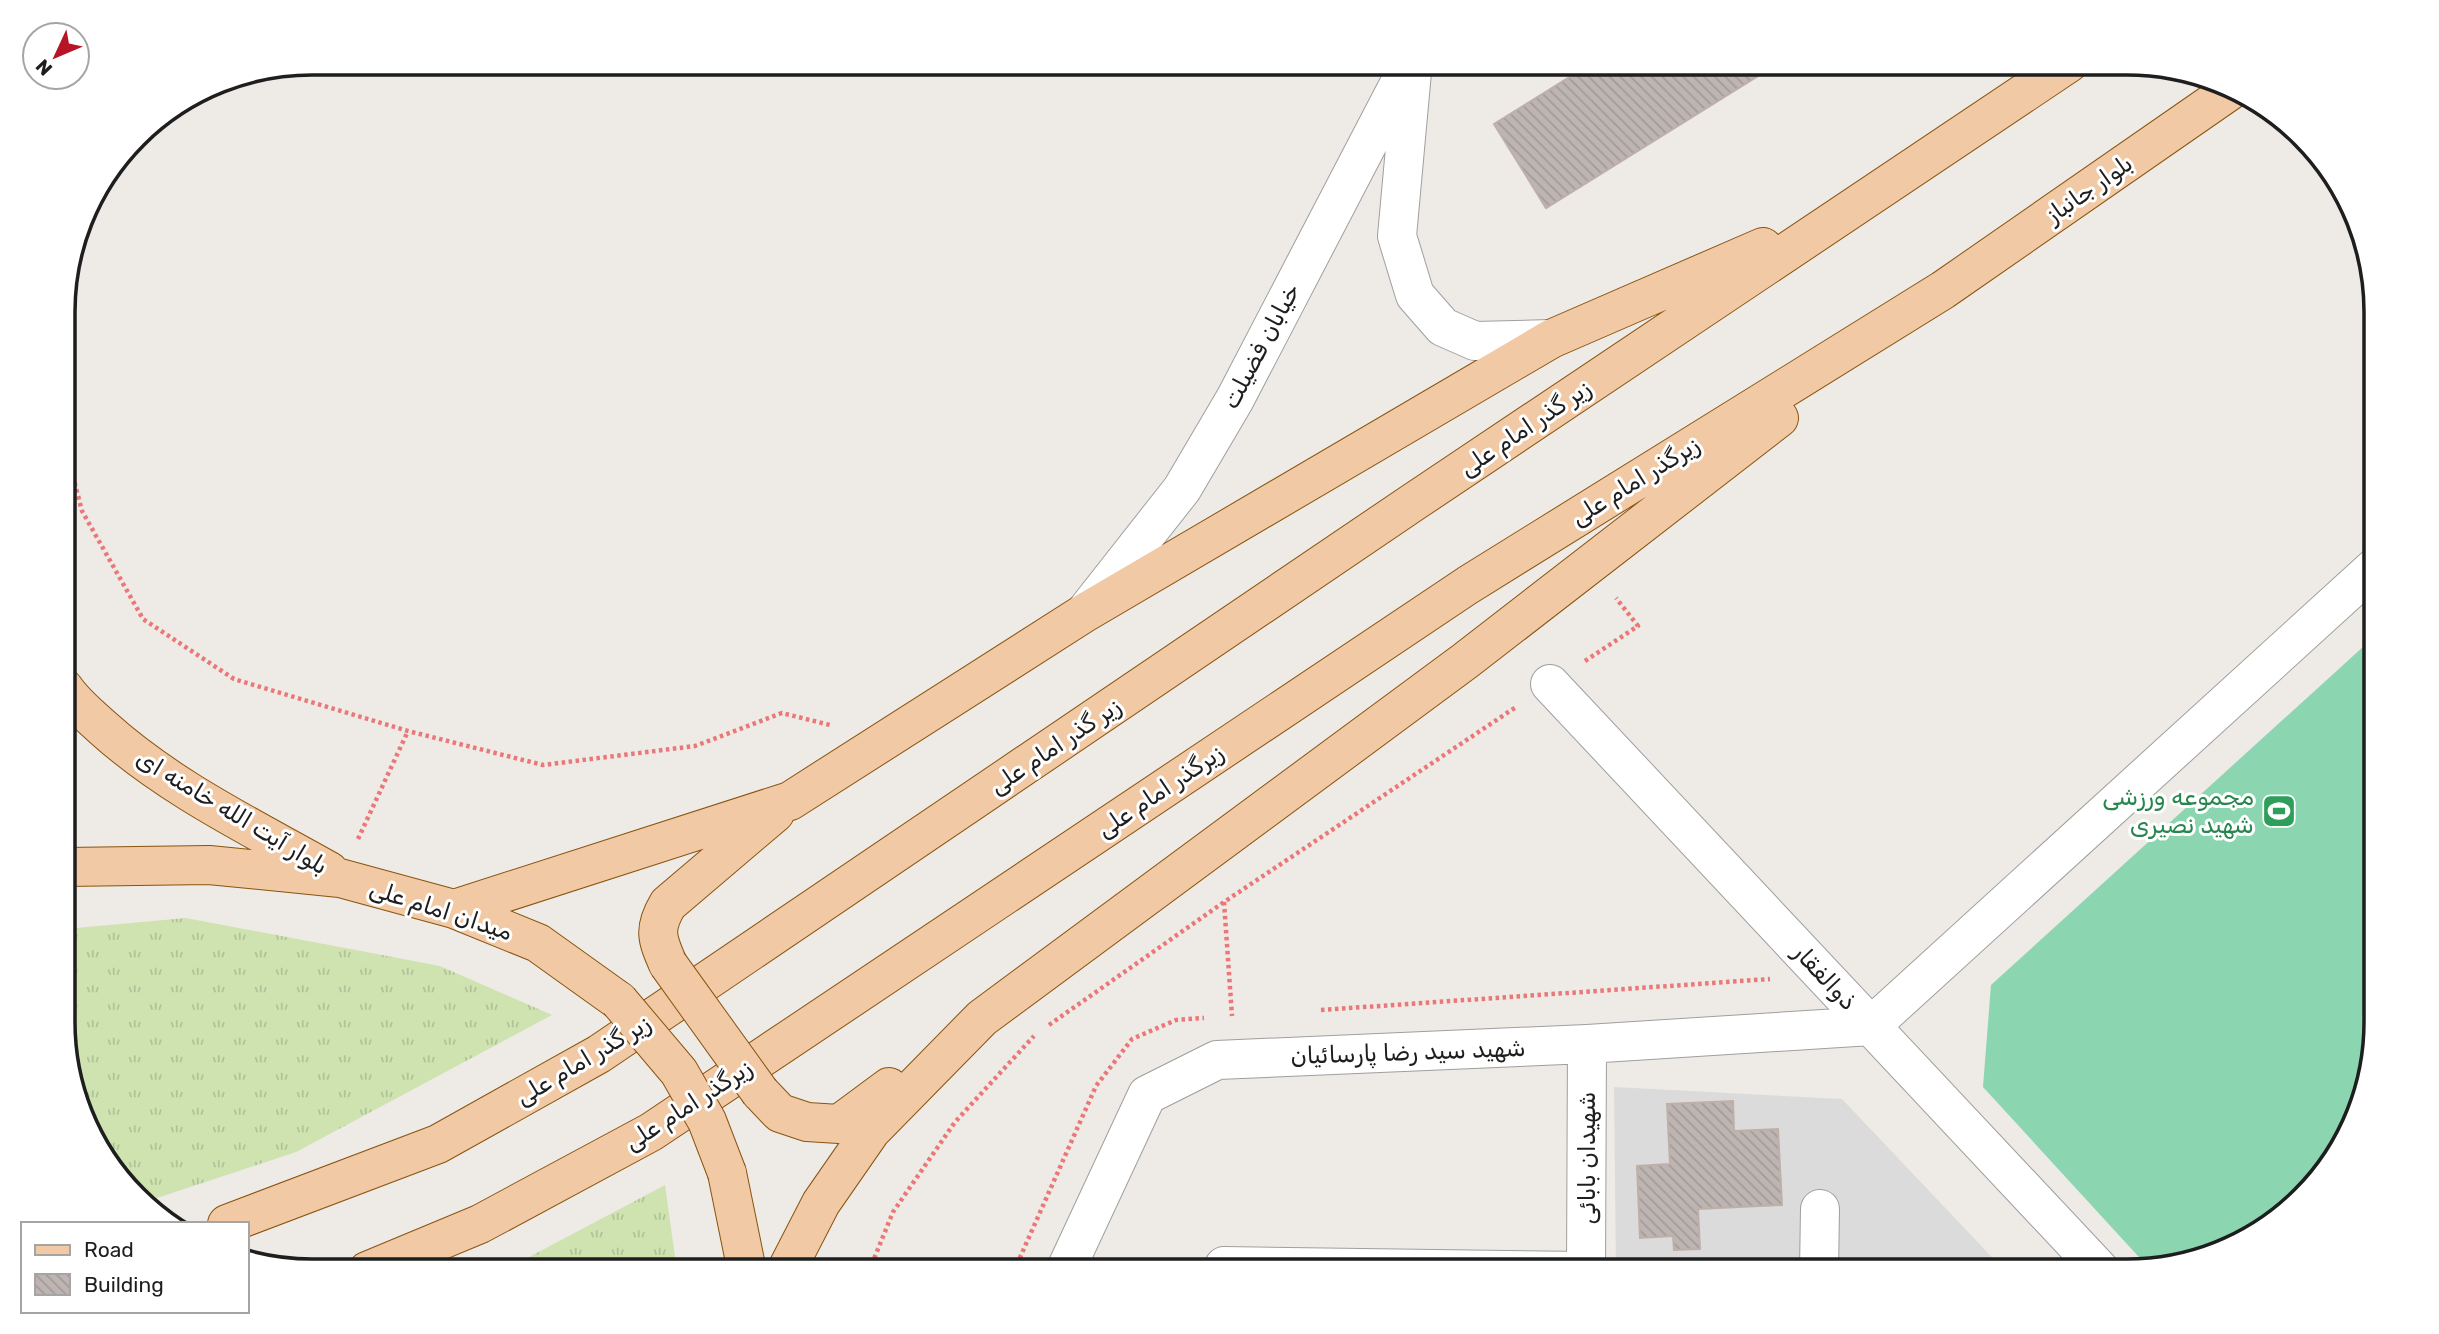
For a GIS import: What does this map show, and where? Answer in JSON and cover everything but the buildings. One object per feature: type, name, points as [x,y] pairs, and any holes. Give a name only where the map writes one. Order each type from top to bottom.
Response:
[{"type":"main road","points":[[1943,290],[1443,678],[839,1124],[807,1122],[780,1113],[760,1091],[668,964],[657,941],[659,920],[668,904],[790,801],[1086,612],[1551,339],[1851,209],[2051,75]]},
{"type":"main road","name":"بلوار جانباز","points":[[1943,290],[2223,96]]},
{"type":"main road","name":"زیر گذر امام علی","points":[[232,1222],[438,1144],[599,1054],[1851,209]]},
{"type":"main road","name":"زیرگذر امام علی","points":[[396,1259],[480,1224],[651,1132],[1468,585],[1943,290]]},
{"type":"main road","name":"بلوار آیت الله خامنه ای","points":[[75,703],[121,744],[176,784],[340,878]]},
{"type":"main road","points":[[454,909],[790,801]]},
{"type":"main road","name":"میدان امام علی","points":[[75,867],[209,865],[340,878],[454,909],[538,943],[620,1001],[679,1072],[707,1121],[727,1172],[745,1259]]},
{"type":"main road","points":[[792,1259],[821,1203],[871,1131],[982,1018]]},
{"type":"street","name":"خیابان فضیلت","points":[[1086,612],[1182,489],[1235,399],[1405,75]]},
{"type":"street","points":[[1410,75],[1397,236],[1415,295],[1443,327],[1475,341],[1551,339]]},
{"type":"street","points":[[1871,1026],[2364,577]]},
{"type":"street","name":"ذوالفقار","points":[[1550,684],[2089,1258]]},
{"type":"street","name":"شهید سید رضا پارسائیان","points":[[1071,1259],[1147,1094],[1217,1059],[1587,1044],[1871,1026]]},
{"type":"street","name":"شهیدان بابائی","points":[[1585,1258],[1587,1044]]},
{"type":"street","points":[[1819,1258],[1820,1209]]},
{"type":"path","points":[[76,487],[82,511],[143,619],[234,679],[408,731],[543,765],[695,746],[782,713],[887,739]]},
{"type":"path","points":[[874,1259],[893,1212],[955,1122],[1033,1036],[1224,902],[1639,626],[1590,565]]},
{"type":"path","points":[[340,878],[408,731]]},
{"type":"path","points":[[1224,902],[1232,1016]]},
{"type":"shaded area","points":[[1614,1087],[1842,1099],[1993,1258],[1616,1258]]},
{"type":"green space","name":"مجموعه ورزشی شهید نصیری","points":[[2364,646],[2362,1053],[2351,1098],[2339,1127],[2324,1154],[2283,1200],[2259,1219],[2203,1246],[2173,1254],[2140,1258],[1983,1087],[1991,985]]},
{"type":"green space","points":[[186,918],[440,966],[552,1015],[296,1152],[155,1199],[124,1166],[107,1140],[93,1113],[83,1083],[75,1022],[75,928]]},
{"type":"green space","points":[[665,1185],[675,1259],[526,1259]]},
{"type":"place","name":"مجموعه ورزشی شهید نصیری","points":[[2279,811]]}]
